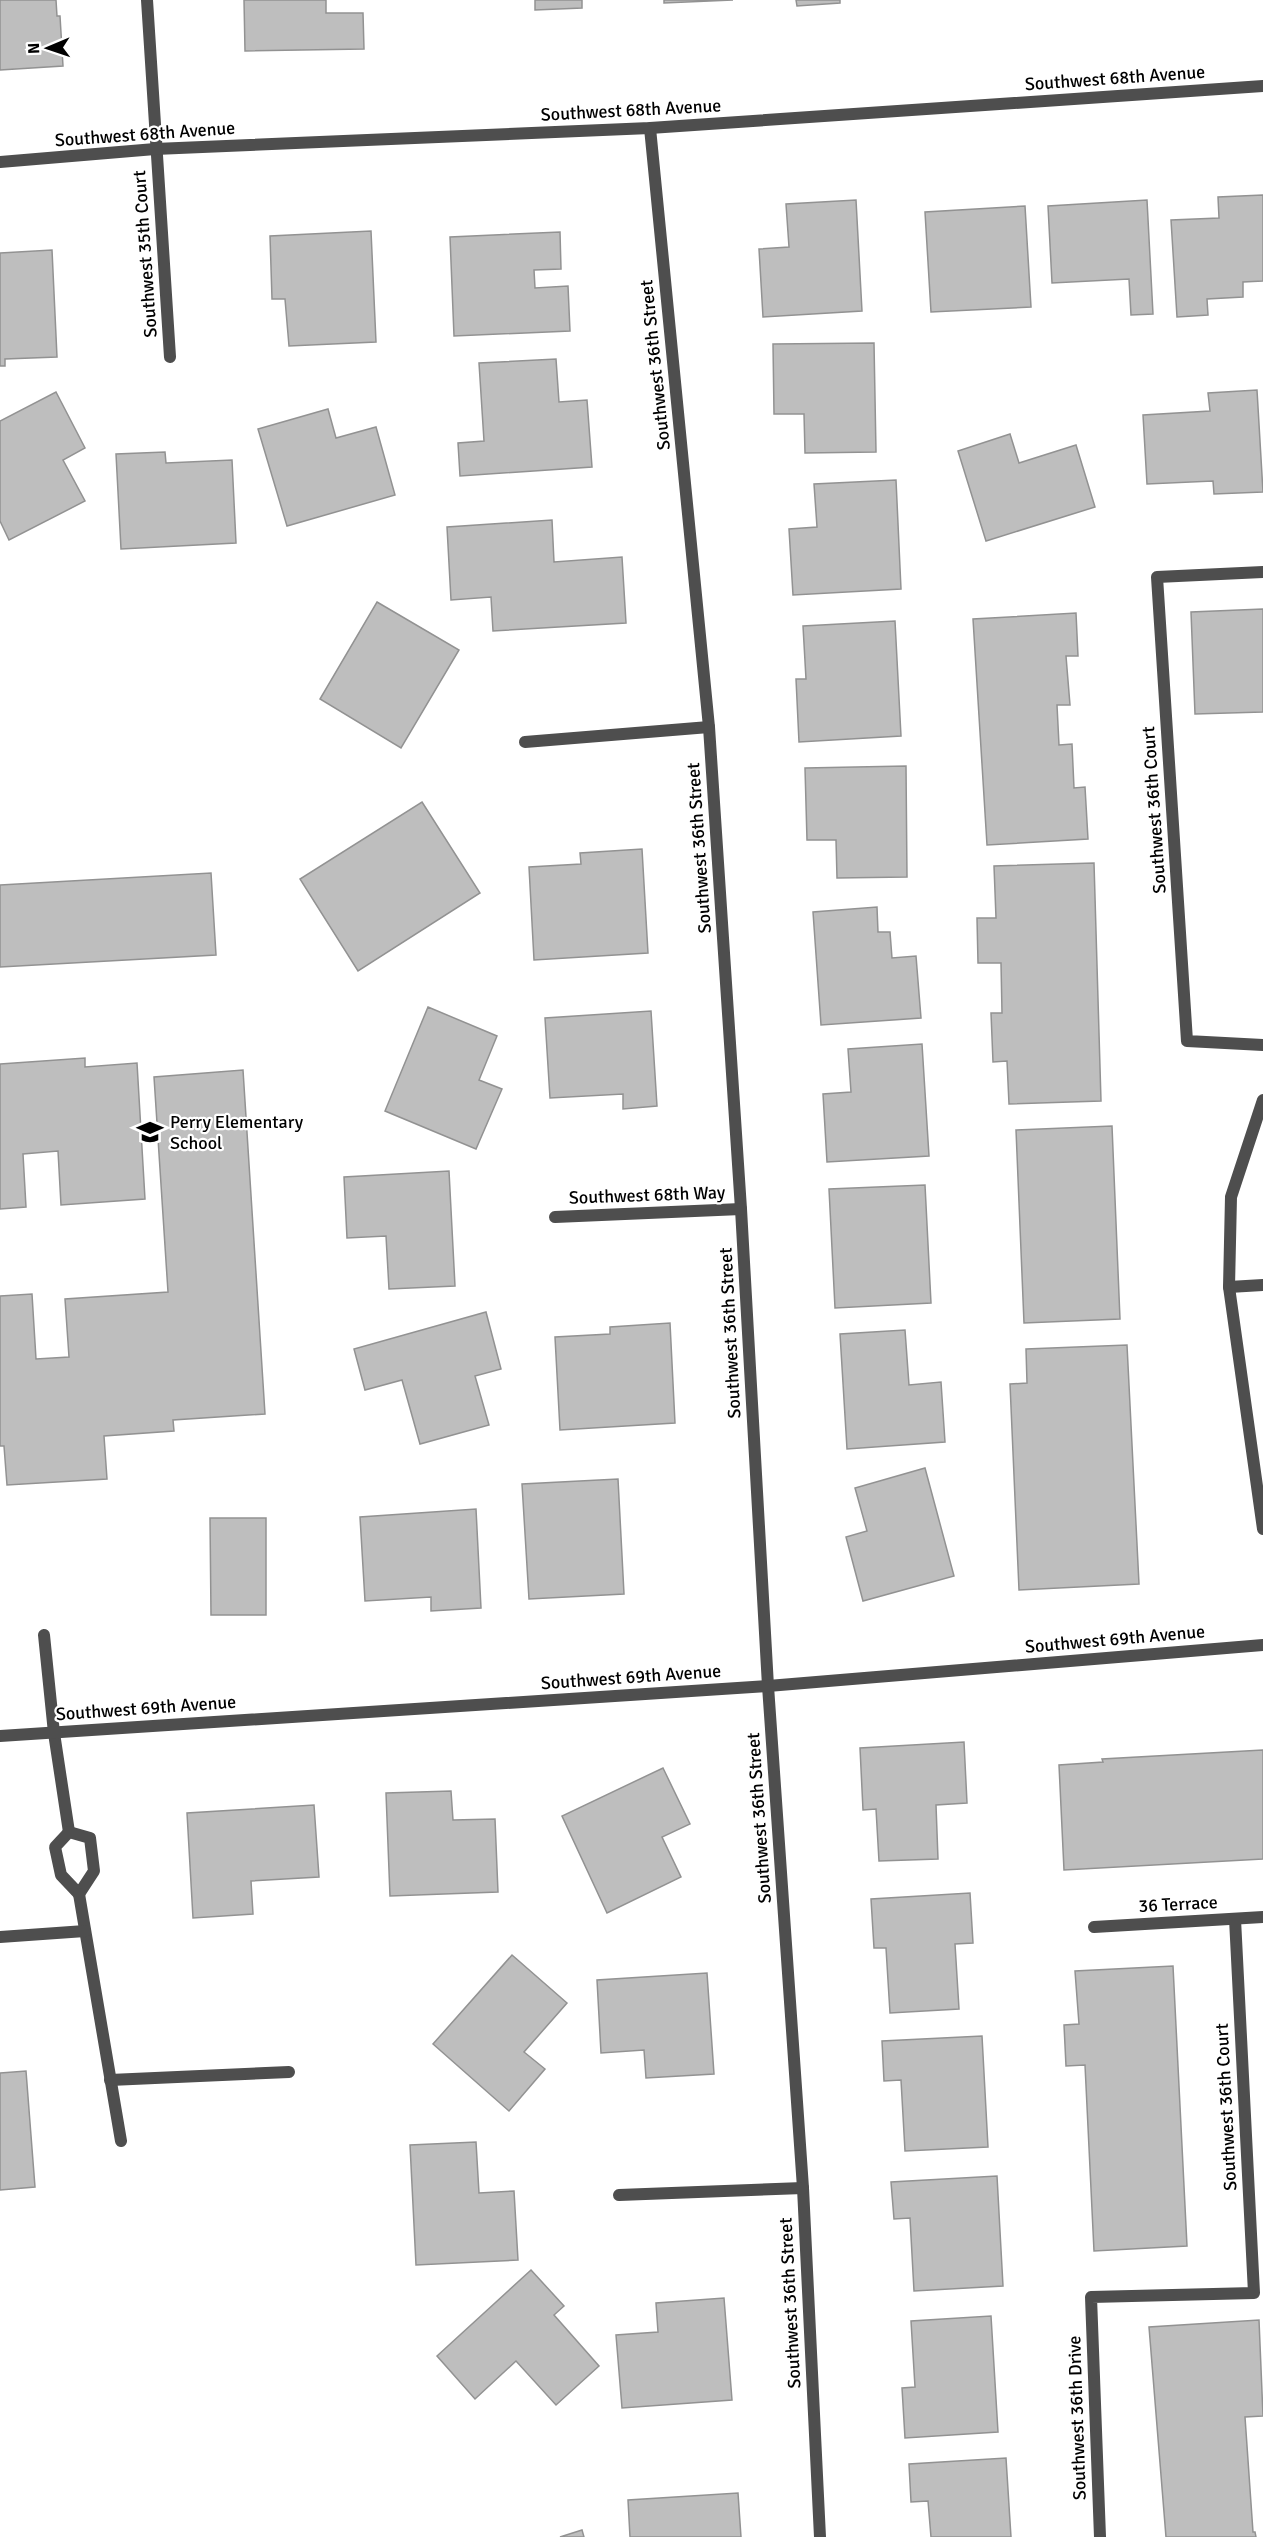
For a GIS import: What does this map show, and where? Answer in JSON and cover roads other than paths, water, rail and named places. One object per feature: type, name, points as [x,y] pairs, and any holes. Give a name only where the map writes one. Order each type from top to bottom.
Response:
[{"type":"street","name":"Southwest 35th Court","points":[[147,0],[170,357]]},
{"type":"street","name":"Southwest 68th Avenue","points":[[0,162],[155,149],[650,128],[1263,86]]},
{"type":"street","name":"Southwest 36th Street","points":[[650,128],[709,727],[741,1209],[768,1686],[803,2188],[820,2537]]},
{"type":"street","name":"Southwest 36th Court","points":[[1263,572],[1157,577],[1187,1041],[1263,1046]]},
{"type":"street","points":[[525,742],[709,727]]},
{"type":"street","points":[[1263,1100],[1232,1197],[1229,1287],[1263,1529]]},
{"type":"street","name":"Southwest 68th Way","points":[[555,1217],[741,1209]]},
{"type":"street","points":[[1229,1287],[1263,1285]]},
{"type":"street","points":[[44,1635],[54,1732],[69,1832]]},
{"type":"street","name":"Southwest 69th Avenue","points":[[0,1736],[768,1686],[1263,1645]]},
{"type":"street","points":[[69,1832],[56,1846],[61,1875],[79,1894],[121,2141]]},
{"type":"street","points":[[69,1832],[90,1838],[94,1871],[79,1894]]},
{"type":"street","name":"36 Terrace","points":[[1094,1927],[1263,1917]]},
{"type":"street","name":"Southwest 36th Court","points":[[1091,2297],[1254,2293],[1235,1920]]},
{"type":"street","points":[[0,1937],[85,1931]]},
{"type":"street","points":[[110,2080],[289,2072]]},
{"type":"street","points":[[619,2195],[803,2188]]},
{"type":"street","name":"Southwest 36th Drive","points":[[1091,2297],[1100,2537]]},
{"type":"place","name":"Perry Elementary School","points":[[150,1132]]}]
